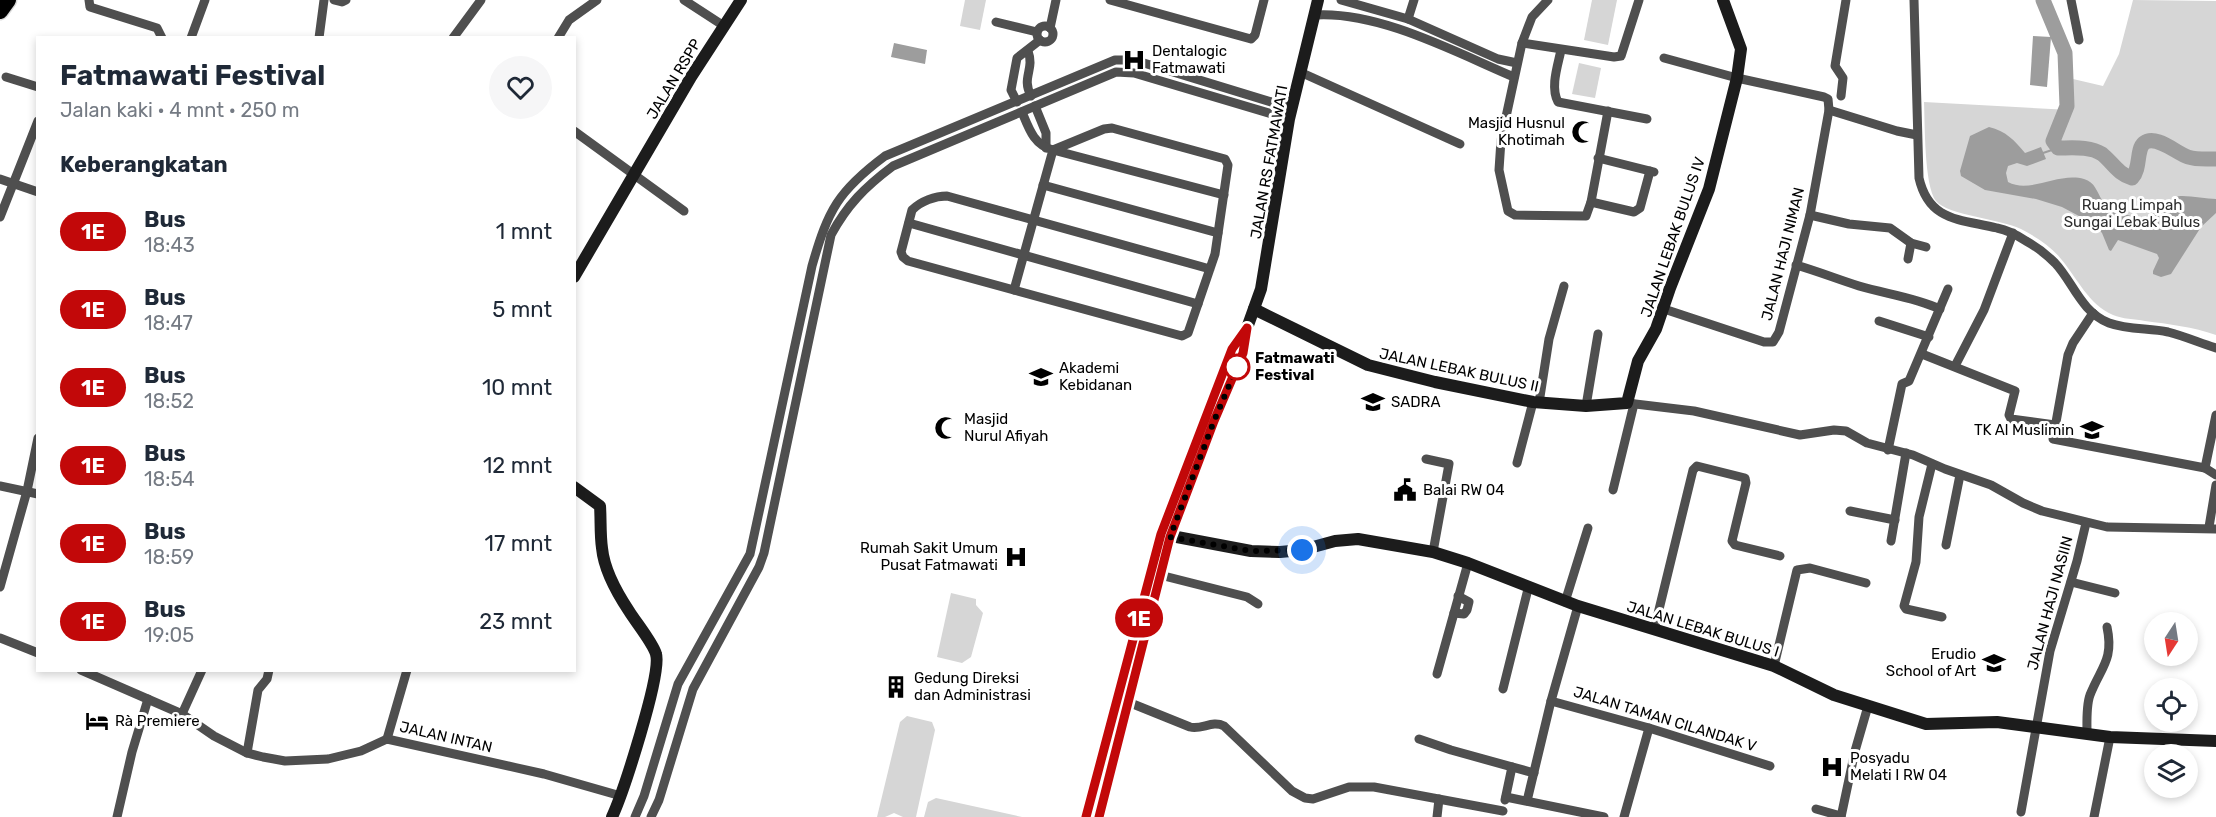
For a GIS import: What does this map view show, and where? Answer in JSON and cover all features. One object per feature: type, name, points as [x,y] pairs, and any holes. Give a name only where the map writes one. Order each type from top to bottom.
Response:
[{"type":"highway","points":[[0,11],[8,0]]},
{"type":"street","points":[[192,36],[205,0]]},
{"type":"street","points":[[319,36],[324,0]]},
{"type":"street","points":[[334,0],[342,2],[346,0]]},
{"type":"street","points":[[454,36],[481,0]]},
{"type":"street","points":[[559,36],[569,20],[597,0]]},
{"type":"street","points":[[684,0],[724,26]]},
{"type":"street","name":"JALAN RSPP","points":[[634,175],[691,77],[741,0]]},
{"type":"street","points":[[996,22],[1039,36],[1048,42],[1052,39],[1050,28],[1056,0]]},
{"type":"street","points":[[1110,0],[1251,39],[1255,35],[1264,0]]},
{"type":"street","name":"JALAN RS FATMAWATI","points":[[1093,813],[1165,535],[1215,404],[1243,353],[1247,328],[1265,274],[1290,113],[1318,0]]},
{"type":"street","points":[[1341,0],[1408,19],[1496,64],[1514,77]]},
{"type":"street","points":[[1408,19],[1414,0]]},
{"type":"street","points":[[1548,0],[1532,17],[1522,43],[1501,140],[1499,170],[1508,211],[1515,215],[1586,216],[1591,202],[1608,111]]},
{"type":"street","points":[[1522,43],[1614,57],[1621,56],[1639,0]]},
{"type":"street","name":"JALAN LEBAK BULUS IV","points":[[1631,404],[1638,361],[1656,329],[1709,189],[1737,78],[1741,54],[1740,44],[1723,0]]},
{"type":"street","points":[[1841,96],[1843,78],[1835,66],[1846,0]]},
{"type":"street","points":[[1914,0],[1919,178],[1923,193],[1930,205],[1942,214],[1961,222],[2013,233],[2040,249],[2056,264],[2093,313],[2108,323],[2122,327],[2167,332],[2216,348]]},
{"type":"street","points":[[2071,0],[2079,40]]},
{"type":"street","points":[[90,4],[158,28],[161,36]]},
{"type":"street","points":[[1315,15],[1328,14],[1384,23],[1496,64],[1517,63]]},
{"type":"street","points":[[1017,102],[1011,90],[1017,58],[1028,51],[1039,36],[1042,26],[1050,28]]},
{"type":"street","points":[[1561,50],[1555,84],[1555,96],[1558,102],[1647,119]]},
{"type":"street","points":[[1028,51],[1032,60],[1026,86],[1031,96]]},
{"type":"street","points":[[1664,58],[1737,78]]},
{"type":"street","points":[[634,817],[644,795],[678,684],[750,554],[812,266],[827,219],[835,204],[859,176],[885,156],[1115,60],[1134,60],[1290,113]]},
{"type":"street","points":[[651,817],[659,800],[693,689],[759,567],[764,553],[831,235],[842,213],[868,185],[893,166],[1116,72],[1134,74],[1290,113]]},
{"type":"street","points":[[1299,72],[1460,144]]},
{"type":"street","points":[[6,77],[36,86]]},
{"type":"street","name":"JALAN HAJI NIMAN","points":[[1664,309],[1764,342],[1773,342],[1779,332],[1810,215],[1828,102],[1824,96],[1737,78]]},
{"type":"street","points":[[1014,290],[1043,185],[1050,149],[1035,106]]},
{"type":"street","points":[[1828,110],[1917,135]]},
{"type":"street","points":[[1022,112],[1033,138],[1050,149],[1224,195]]},
{"type":"street","points":[[0,217],[11,184],[36,126]]},
{"type":"street","points":[[1050,149],[1112,128],[1225,159],[1228,165],[1215,254],[1210,270],[1188,333],[1182,336],[908,261],[903,257],[901,252],[912,210],[917,205],[938,196],[947,196],[1210,270]]},
{"type":"street","points":[[576,132],[684,212]]},
{"type":"street","points":[[1591,202],[1634,212],[1640,208],[1652,172],[1598,158]]},
{"type":"street","points":[[576,273],[634,175]]},
{"type":"street","points":[[0,179],[36,191]]},
{"type":"street","points":[[1043,185],[1218,233]]},
{"type":"street","points":[[1810,215],[1849,224],[1890,228],[1911,243],[1926,247]]},
{"type":"street","points":[[909,223],[1198,304]]},
{"type":"street","points":[[1955,366],[1984,310],[2013,233]]},
{"type":"street","points":[[1908,259],[1911,243]]},
{"type":"street","points":[[1796,265],[1820,271],[1858,286],[1924,302],[1940,309]]},
{"type":"street","points":[[812,266],[824,268]]},
{"type":"street","points":[[1517,463],[1536,403],[1549,339],[1564,286]]},
{"type":"street","points":[[1888,450],[1902,384],[1909,381],[1948,289]]},
{"type":"street","name":"JALAN LEBAK BULUS II","points":[[1254,309],[1368,365],[1435,382],[1536,403],[1586,406],[1631,404],[1694,411],[1800,435],[1840,430],[1867,443],[1906,453],[1991,485],[2042,511],[2086,523],[2118,529],[2212,528]]},
{"type":"street","points":[[2093,313],[2073,343],[2068,355],[2053,437],[2055,440],[2205,468],[2216,475]]},
{"type":"street","points":[[1879,321],[1929,337]]},
{"type":"street","points":[[1586,406],[1598,334]]},
{"type":"street","points":[[1922,354],[2015,392],[2009,415],[2011,419],[2055,425]]},
{"type":"street","points":[[1613,490],[1631,404]]},
{"type":"street","points":[[2205,468],[2216,416]]},
{"type":"street","points":[[0,587],[27,491],[36,448]]},
{"type":"street","points":[[1891,541],[1906,453]]},
{"type":"street","points":[[1426,459],[1449,464],[1433,552]]},
{"type":"street","points":[[1932,464],[1919,518],[1916,562],[1904,606],[1906,609],[1942,617]]},
{"type":"street","points":[[1654,630],[1693,470],[1696,466],[1744,478],[1746,483],[1732,541],[1735,545],[1780,556]]},
{"type":"street","points":[[1946,545],[1960,475]]},
{"type":"street","points":[[2212,528],[2216,485]]},
{"type":"street","points":[[0,486],[36,493]]},
{"type":"street","points":[[576,488],[600,506],[602,548],[607,568],[626,607],[656,654],[656,675],[621,796],[612,817]]},
{"type":"street","points":[[1850,512],[1895,520]]},
{"type":"street","name":"JALAN HAJI NASIIN","points":[[2021,812],[2050,651],[2086,523]]},
{"type":"street","points":[[1527,801],[1588,528]]},
{"type":"street","name":"JALAN RS FATMAWATI","points":[[1093,813],[1128,702],[1160,575],[1165,535]]},
{"type":"street","name":"JALAN LEBAK BULUS I","points":[[1165,535],[1251,551],[1302,550],[1335,541],[1358,539],[1433,552],[1468,563],[1528,589],[1572,604],[1774,666],[1834,695],[1926,723],[1997,722],[2110,737],[2216,741]]},
{"type":"street","points":[[1437,674],[1468,563]]},
{"type":"street","points":[[1774,666],[1797,570],[1810,568],[1866,583]]},
{"type":"street","points":[[1160,575],[1247,597],[1258,604]]},
{"type":"street","points":[[2071,582],[2115,593]]},
{"type":"street","points":[[1503,689],[1528,589]]},
{"type":"street","points":[[2087,734],[2089,698],[2109,657],[2111,642],[2107,627]]},
{"type":"street","points":[[0,638],[36,652]]},
{"type":"street","points":[[688,664],[701,671]]},
{"type":"street","name":"JALAN INTAN","points":[[86,672],[182,714],[207,732],[247,753],[285,761],[320,760],[349,754],[387,739],[522,769],[621,796]]},
{"type":"street","points":[[182,714],[201,672]]},
{"type":"street","points":[[247,753],[258,690],[267,679],[269,672]]},
{"type":"street","points":[[387,739],[406,672]]},
{"type":"street","points":[[117,817],[148,699]]},
{"type":"street","name":"JALAN TAMAN CILANDAK V","points":[[1551,701],[1770,766]]},
{"type":"street","points":[[1128,702],[1196,729],[1212,723],[1224,726],[1293,791],[1305,798],[1313,799],[1349,787],[1374,787],[1502,814],[1512,767]]},
{"type":"street","points":[[1816,810],[1841,816],[1855,751],[1868,706]]},
{"type":"street","points":[[1624,817],[1648,728]]},
{"type":"street","points":[[2094,817],[2110,737]]},
{"type":"street","points":[[1419,738],[1534,773]]},
{"type":"street","points":[[1506,797],[1604,817]]},
{"type":"street","points":[[1437,817],[1439,799]]},
{"type":"green space","points":[[965,0],[986,0],[980,30],[960,26]]},
{"type":"green space","points":[[1592,0],[1617,0],[1608,45],[1584,40]]},
{"type":"green space","name":"Ruang Limpah Sungai Lebak Bulus","points":[[2133,0],[2216,1],[2216,335],[2190,328],[2113,315],[2090,298],[2057,254],[2043,242],[2012,225],[1942,206],[1936,201],[1929,182],[1924,102],[2070,110],[2073,79],[2103,86],[2119,54]]},
{"type":"green space","points":[[1579,63],[1601,68],[1595,98],[1572,94]]},
{"type":"green space","points":[[951,593],[976,599],[976,605],[983,613],[971,657],[962,663],[937,657]]},
{"type":"green space","points":[[907,716],[932,722],[935,730],[916,817],[903,817],[894,813],[885,817],[877,817],[900,722]]},
{"type":"green space","points":[[936,798],[1022,817],[924,817],[928,802]]},
{"type":"shaded area","points":[[2033,36],[2051,37],[2047,87],[2030,85]]},
{"type":"shaded area","points":[[894,43],[927,50],[925,64],[891,57]]},
{"type":"shaded area","points":[[1989,127],[2009,137],[2025,153],[2041,147],[2046,159],[2027,166],[2017,163],[2008,166],[2006,173],[2008,182],[2026,186],[2064,178],[2088,180],[2109,206],[2134,217],[2149,215],[2179,196],[2216,199],[2216,213],[2201,227],[2171,274],[2161,277],[2153,274],[2159,258],[2157,254],[2118,240],[2111,251],[2102,233],[2094,224],[2062,207],[2036,199],[1985,190],[1961,176],[1960,171],[1970,136]]},
{"type":"waterway","points":[[2043,0],[2065,53],[2067,106],[2053,141],[2058,148],[2097,151],[2119,171],[2132,178],[2137,169],[2140,150],[2144,143],[2149,141],[2160,142],[2191,158],[2216,159]]},
{"type":"waterway","points":[[2043,153],[2058,148]]},
{"type":"bus line","name":"1E","points":[[1086,817],[1161,534],[1232,349],[1247,328],[1243,353],[1214,421],[1170,537],[1099,817]]},
{"type":"place","name":"Dentalogic Fatmawati","points":[[1134,60]]},
{"type":"place","name":"Masjid Husnul Khotimah","points":[[1583,132]]},
{"type":"place","name":"Fatmawati Festival","points":[[1237,367]]},
{"type":"place","name":"Akademi Kebidanan","points":[[1041,377]]},
{"type":"place","name":"SADRA","points":[[1373,402]]},
{"type":"place","name":"Masjid Nurul Afiyah","points":[[946,428]]},
{"type":"place","name":"TK Al Muslimin","points":[[2092,430]]},
{"type":"place","name":"Balai RW 04","points":[[1405,490]]},
{"type":"place","name":"Rumah Sakit Umum Pusat Fatmawati","points":[[1016,557]]},
{"type":"place","name":"Erudio School of Art","points":[[1994,663]]},
{"type":"place","name":"Gedung Direksi dan Administrasi","points":[[896,687]]},
{"type":"place","name":"Rà Premiere","points":[[97,721]]},
{"type":"place","name":"Posyadu Melati I RW 04","points":[[1832,767]]},
{"type":"route","points":[[1237,367],[1170,537],[1251,551],[1302,550]]}]
